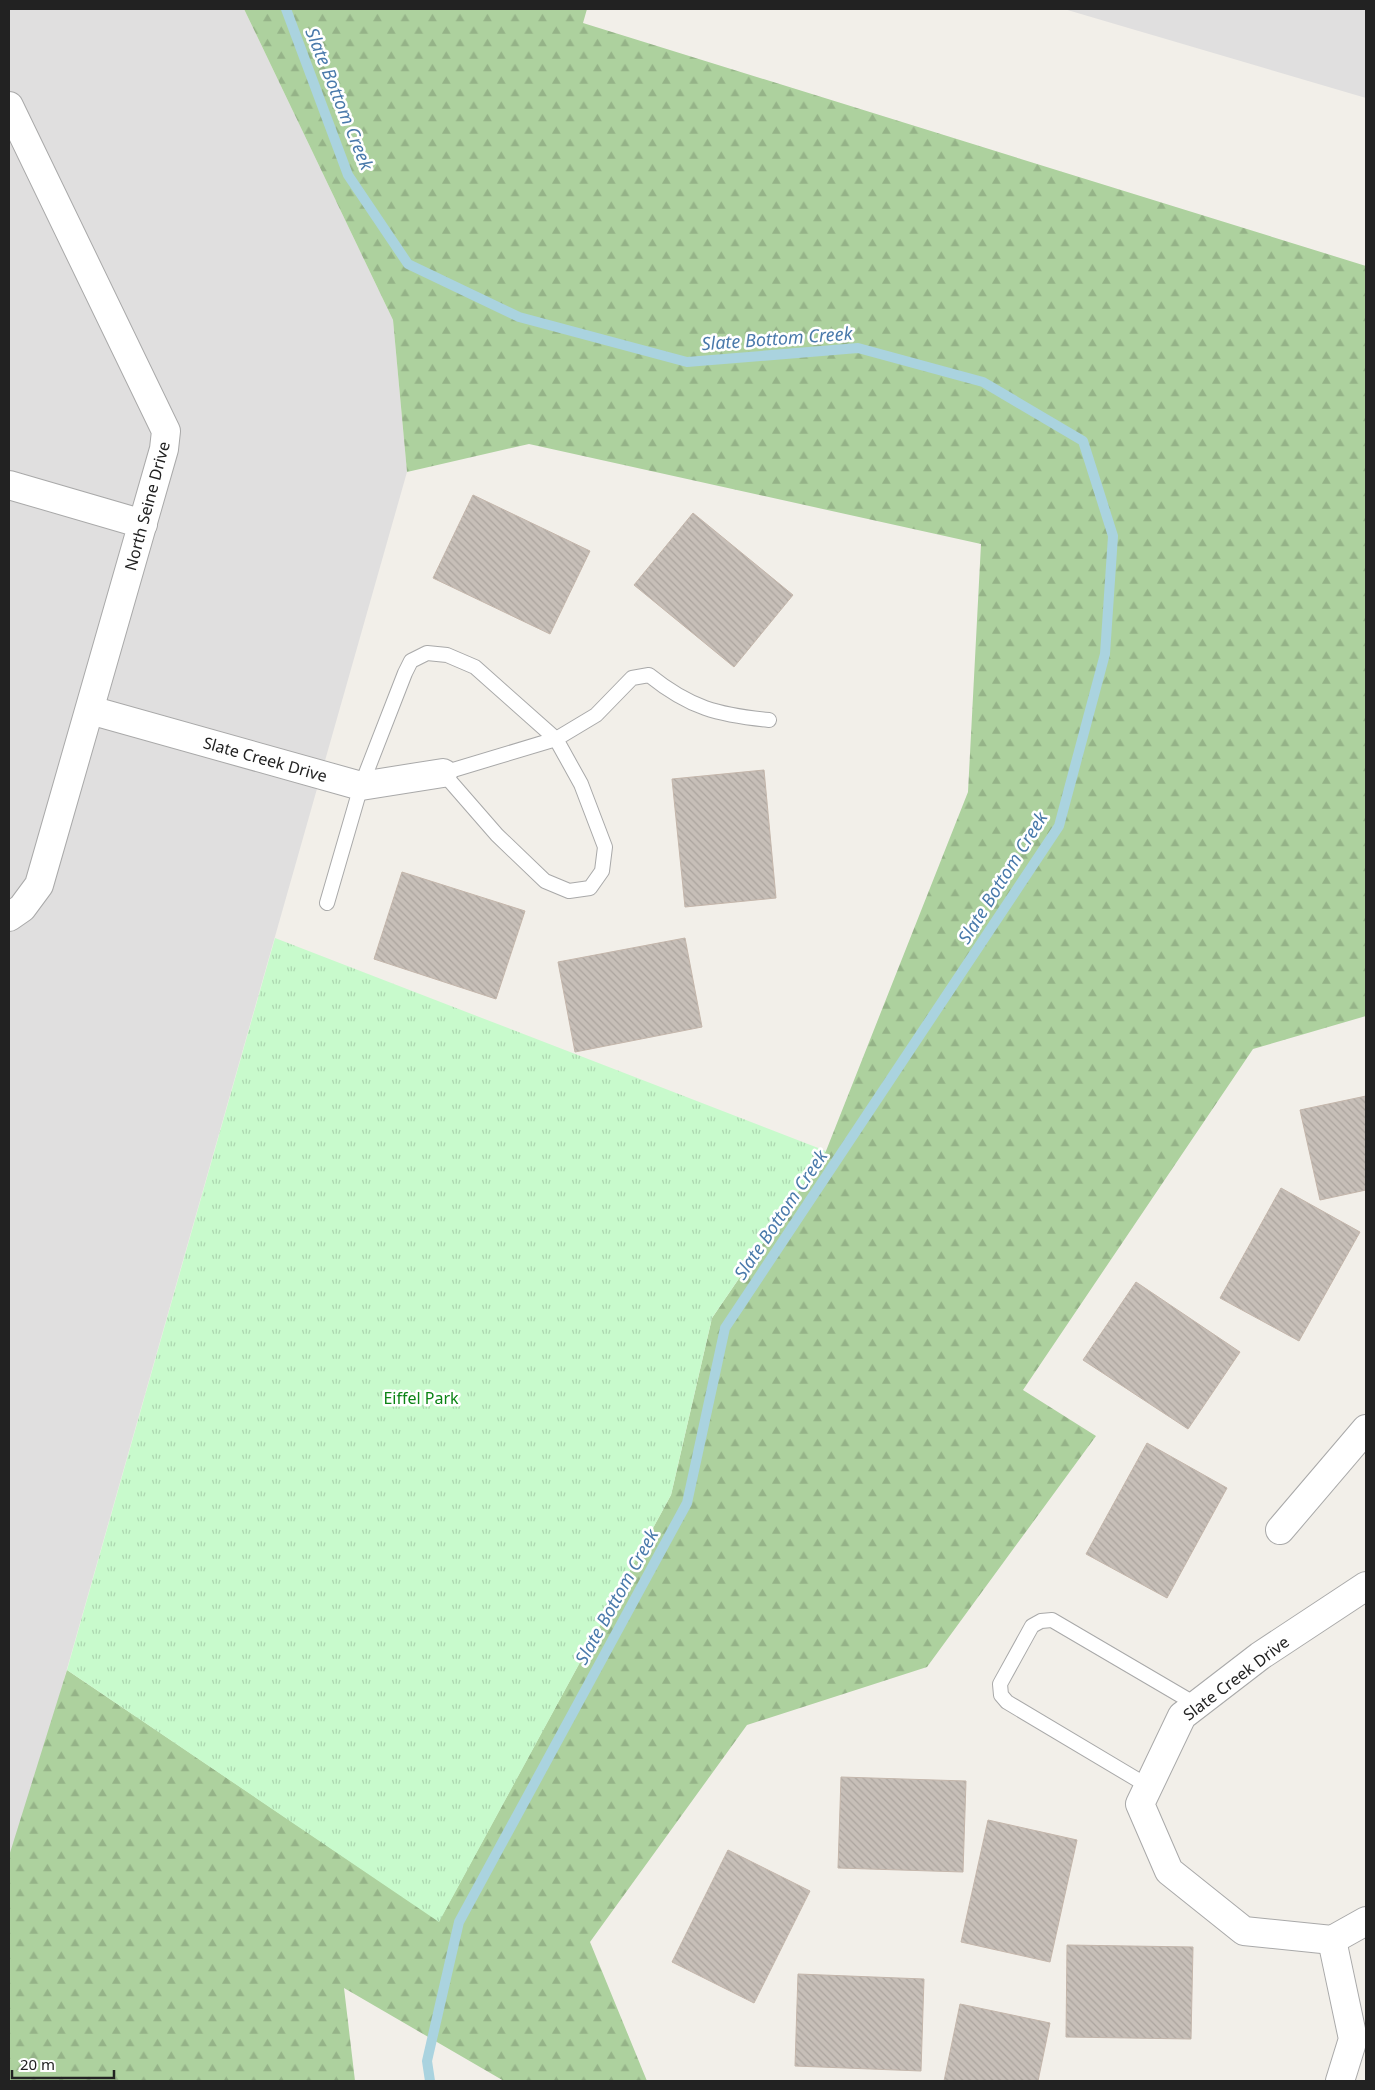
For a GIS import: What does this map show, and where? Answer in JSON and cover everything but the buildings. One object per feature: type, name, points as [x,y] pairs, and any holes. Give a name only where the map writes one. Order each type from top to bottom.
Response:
[{"type":"street","name":"North Seine Drive","points":[[9,106],[166,431],[164,449],[39,886],[22,908],[9,917]]},
{"type":"street","points":[[9,484],[143,524]]},
{"type":"street","name":"Slate Creek Drive","points":[[90,710],[361,786],[443,773]]},
{"type":"street","points":[[1280,1530],[1366,1429]]},
{"type":"street","name":"Slate Creek Drive","points":[[1332,1940],[1244,1931],[1169,1871],[1140,1804],[1182,1716],[1260,1656],[1366,1586]]},
{"type":"street","points":[[1340,2081],[1353,2038],[1332,1940],[1366,1922]]},
{"type":"lane","points":[[327,903],[361,786],[404,673],[411,661],[428,653],[447,655],[475,667],[556,739],[581,784],[604,847],[602,871],[590,888],[569,891],[545,881],[497,834],[443,773],[556,739],[596,715],[632,678],[649,676],[667,690],[704,709],[738,717],[769,720]]},
{"type":"lane","points":[[1148,1786],[1007,1702],[1000,1695],[1000,1684],[1032,1626],[1042,1621],[1052,1620],[1197,1705]]},
{"type":"shaded area","points":[[9,9],[244,9],[393,320],[407,472],[9,1873]]},
{"type":"shaded area","points":[[1064,9],[1366,9],[1366,98]]},
{"type":"green space","points":[[244,9],[587,9],[583,23],[1366,266],[1366,1016],[1253,1049],[1023,1390],[1096,1436],[927,1667],[747,1725],[590,1942],[647,2081],[504,2081],[344,1988],[355,2081],[9,2081],[9,1856],[67,1670],[439,1921],[671,1495],[712,1318],[826,1151],[968,792],[981,544],[529,444],[407,472],[393,320]]},
{"type":"green space","name":"Eiffel Park","points":[[275,938],[826,1151],[712,1318],[671,1495],[439,1922],[67,1670]]},
{"type":"waterway","name":"Slate Bottom Creek","points":[[286,9],[348,175],[408,264],[519,317],[687,362],[858,348],[983,382],[1083,441],[1113,536],[1105,654],[1059,826],[725,1328],[687,1503],[459,1922],[427,2061],[430,2081]]}]
